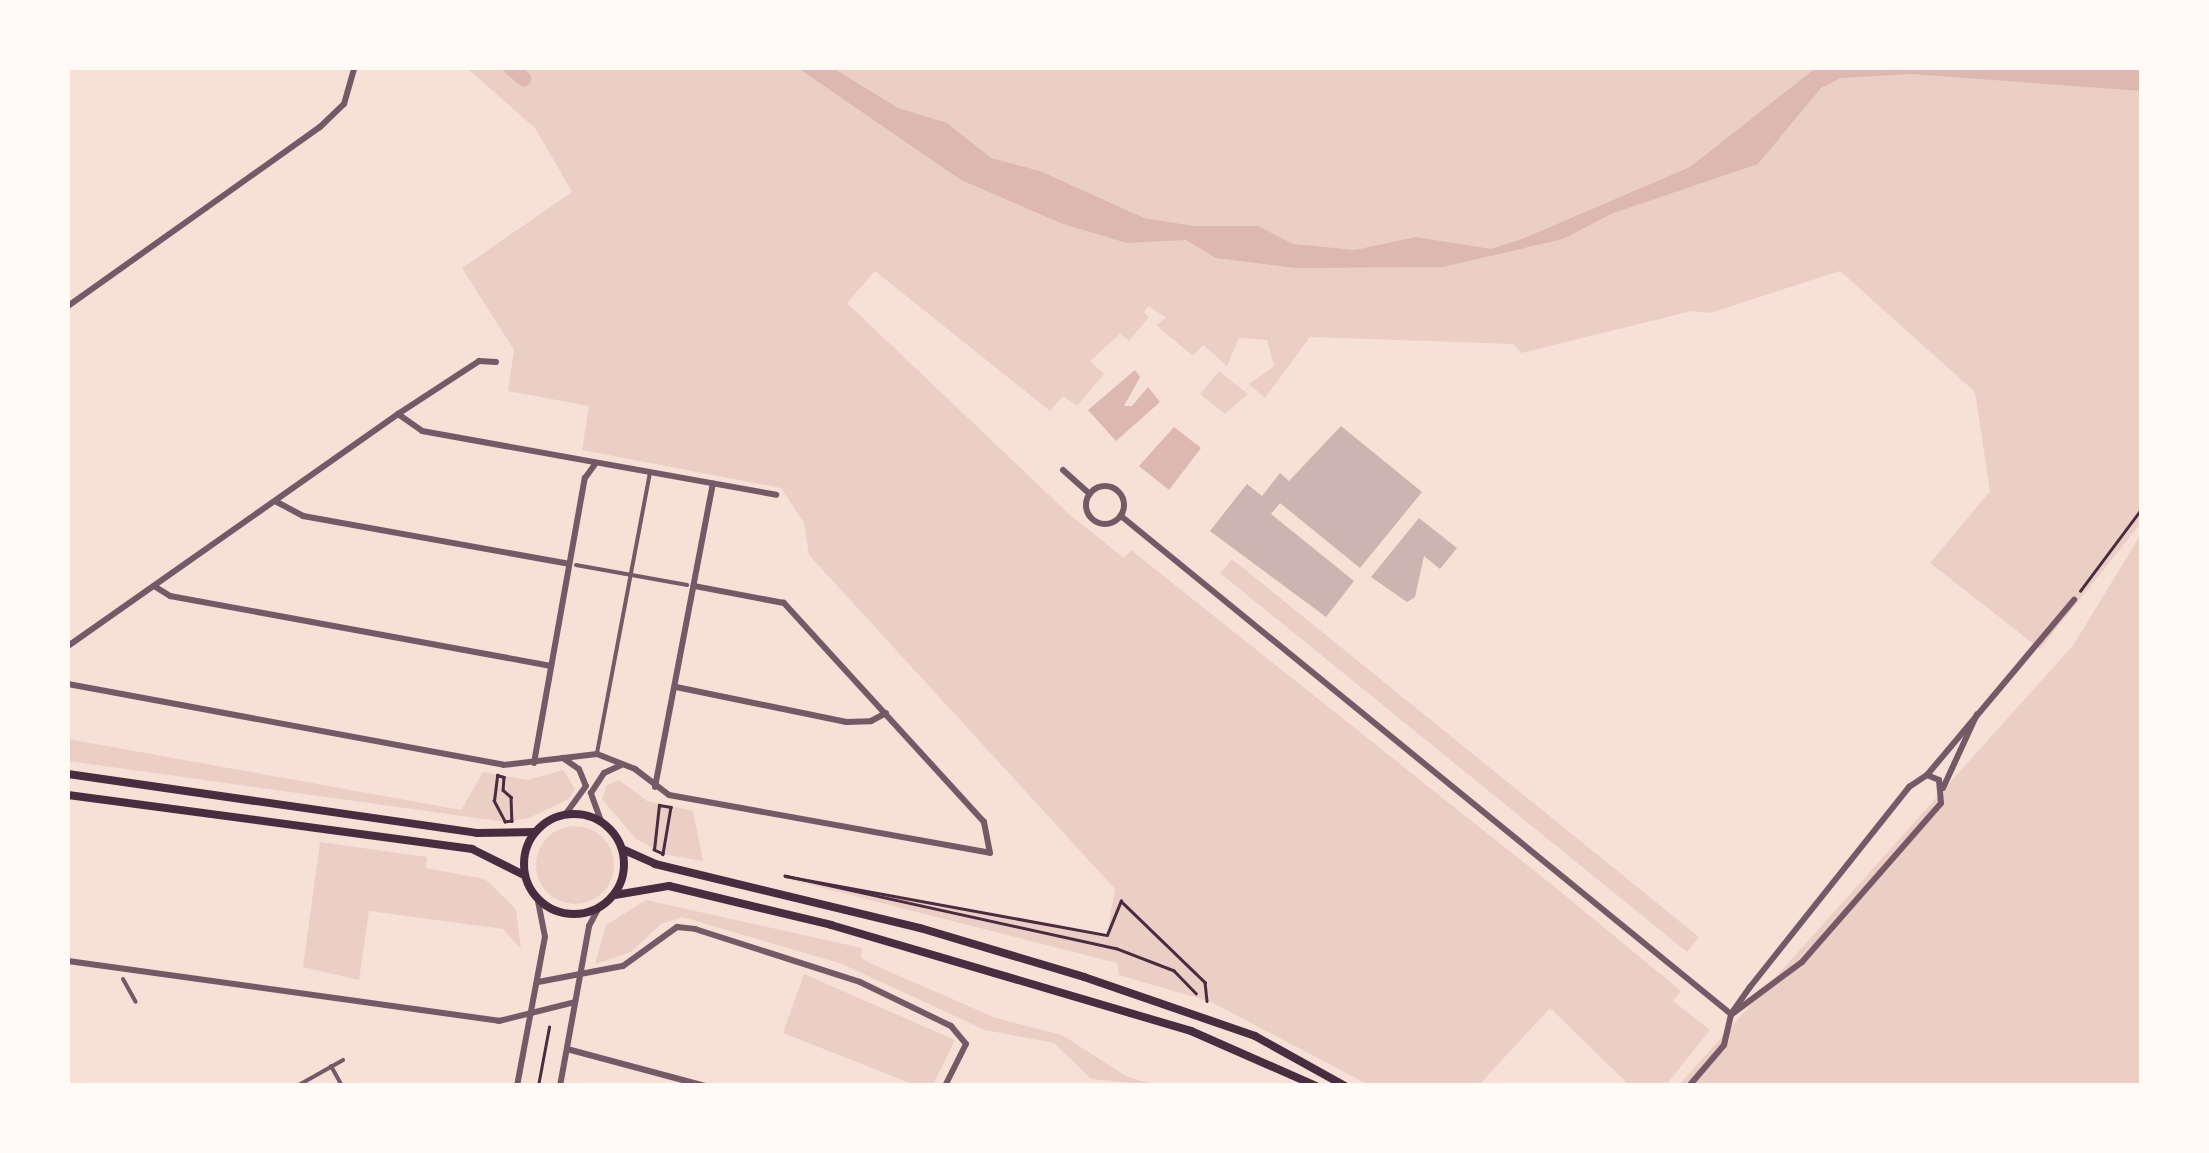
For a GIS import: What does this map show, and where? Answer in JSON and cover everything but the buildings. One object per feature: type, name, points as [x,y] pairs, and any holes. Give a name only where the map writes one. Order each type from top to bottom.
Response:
[{"type":"main road","points":[[68,774],[477,833],[536,832],[566,814],[601,822],[622,849],[655,864],[920,928],[1084,976],[1256,1036],[1346,1086]]},
{"type":"main road","points":[[68,795],[472,849],[524,875],[538,900],[566,915],[598,910],[614,895],[622,881],[622,849]]},
{"type":"main road","points":[[524,875],[536,832]]},
{"type":"main road","points":[[614,895],[669,886],[832,924],[1190,1031],[1316,1086]]},
{"type":"street","points":[[68,306],[320,126],[344,104],[354,68]]},
{"type":"street","points":[[68,646],[398,414],[479,361],[496,362]]},
{"type":"street","points":[[398,414],[422,431],[776,494]]},
{"type":"street","points":[[534,763],[572,565],[584,478],[596,464]]},
{"type":"street","points":[[1063,470],[1090,494]]},
{"type":"street","points":[[596,754],[650,473]]},
{"type":"street","points":[[655,787],[676,687],[690,586],[713,484]]},
{"type":"street","points":[[1090,494],[1114,488],[1124,504],[1121,516]]},
{"type":"street","points":[[1090,494],[1088,513],[1097,522],[1121,516]]},
{"type":"street","points":[[68,684],[503,765],[596,754],[624,764],[669,795],[990,853],[984,822],[784,603],[303,516],[275,501]]},
{"type":"street","points":[[1121,516],[1731,1014]]},
{"type":"street","points":[[154,586],[170,596],[550,666]]},
{"type":"street","points":[[1690,1086],[1724,1044],[1731,1014],[1909,786],[1927,775],[2074,600]]},
{"type":"street","points":[[676,687],[846,722],[872,722],[886,713]]},
{"type":"street","points":[[1731,1014],[1762,998],[1824,940],[1941,804],[1943,790],[1978,710]]},
{"type":"street","points":[[562,757],[579,769],[586,786],[566,814]]},
{"type":"street","points":[[601,822],[591,792],[596,782],[624,764]]},
{"type":"street","points":[[1927,775],[1943,790]]},
{"type":"street","points":[[517,1086],[545,937],[538,900]]},
{"type":"street","points":[[560,1086],[579,979],[598,910]]},
{"type":"street","points":[[538,982],[579,979],[634,961],[677,927],[749,944],[860,982],[951,1026],[966,1044],[945,1086]]},
{"type":"street","points":[[68,961],[499,1022],[530,1018],[575,1002]]},
{"type":"street","points":[[124,980],[136,1002]]},
{"type":"street","points":[[567,1049],[705,1086]]},
{"type":"street","points":[[297,1086],[343,1060]]},
{"type":"street","points":[[331,1066],[342,1086]]},
{"type":"path","points":[[2074,600],[2142,508]]},
{"type":"path","points":[[497,775],[504,776],[503,790],[511,797],[512,821],[504,822],[494,801],[497,775]]},
{"type":"path","points":[[659,805],[671,807],[663,854],[654,850],[659,805]]},
{"type":"path","points":[[1196,994],[1174,972],[1141,956],[785,876],[1107,935],[1121,901],[1205,982],[1207,1001]]},
{"type":"path","points":[[538,1086],[549,1027]]},
{"type":"shaded area","points":[[467,68],[2141,68],[2141,523],[2040,649],[1930,563],[1990,491],[1975,392],[1840,271],[1710,313],[1692,311],[1521,353],[1513,344],[1310,337],[1265,398],[1249,384],[1274,366],[1267,340],[1239,338],[1227,366],[1203,345],[1193,356],[1156,325],[1166,318],[1149,306],[1144,312],[1149,317],[1129,341],[1120,334],[1090,361],[1104,374],[1077,406],[1063,396],[1050,411],[875,271],[847,303],[1069,514],[1124,558],[1131,550],[1561,892],[1681,991],[1673,1001],[1710,1030],[1666,1085],[1629,1085],[1550,1008],[1479,1085],[1369,1085],[1211,1002],[1119,975],[1117,963],[787,879],[1107,934],[1115,889],[809,555],[804,523],[781,488],[582,450],[589,406],[508,391],[514,350],[462,268],[572,192],[535,128]]},
{"type":"shaded area","points":[[798,68],[833,68],[898,108],[947,123],[991,158],[1040,171],[1144,218],[1193,226],[1258,226],[1293,244],[1355,250],[1416,237],[1491,249],[1522,239],[1690,167],[1816,68],[2141,68],[2142,91],[1911,74],[1841,78],[1821,88],[1758,164],[1613,213],[1563,239],[1443,267],[1295,268],[1216,258],[1186,240],[1127,243],[1063,224],[961,180]]},
{"type":"shaded area","points":[[1135,370],[1140,377],[1124,406],[1132,406],[1148,387],[1160,402],[1116,441],[1088,410]]},
{"type":"shaded area","points":[[1219,371],[1248,394],[1225,414],[1200,394]]},
{"type":"shaded area","points":[[1174,427],[1201,448],[1169,490],[1139,466]]},
{"type":"shaded area","points":[[2141,534],[2141,1085],[1678,1086],[2074,644]]},
{"type":"shaded area","points":[[1232,559],[1699,937],[1687,952],[1220,573]]},
{"type":"shaded area","points":[[68,739],[461,810],[483,772],[528,780],[563,770],[575,789],[569,799],[529,818],[505,822],[68,761]]},
{"type":"shaded area","points":[[619,780],[647,801],[693,811],[703,861],[663,854],[636,839],[602,799],[607,785]]},
{"type":"shaded area","points":[[575,826],[590,829],[602,838],[611,850],[611,880],[602,892],[590,901],[575,904],[560,901],[548,892],[539,880],[536,865],[539,850],[548,838],[560,829]]},
{"type":"shaded area","points":[[320,842],[427,857],[426,868],[485,879],[516,909],[521,949],[503,929],[369,911],[359,980],[303,967]]},
{"type":"shaded area","points":[[646,900],[862,948],[861,958],[874,965],[996,1018],[1062,1035],[1126,1076],[1155,1085],[1091,1079],[1054,1043],[985,1030],[842,964],[682,917],[661,924],[631,952],[595,964],[606,925]]},
{"type":"shaded area","points":[[804,974],[955,1040],[933,1085],[915,1085],[783,1033]]},
{"type":"waterway","points":[[511,68],[523,78]]}]
